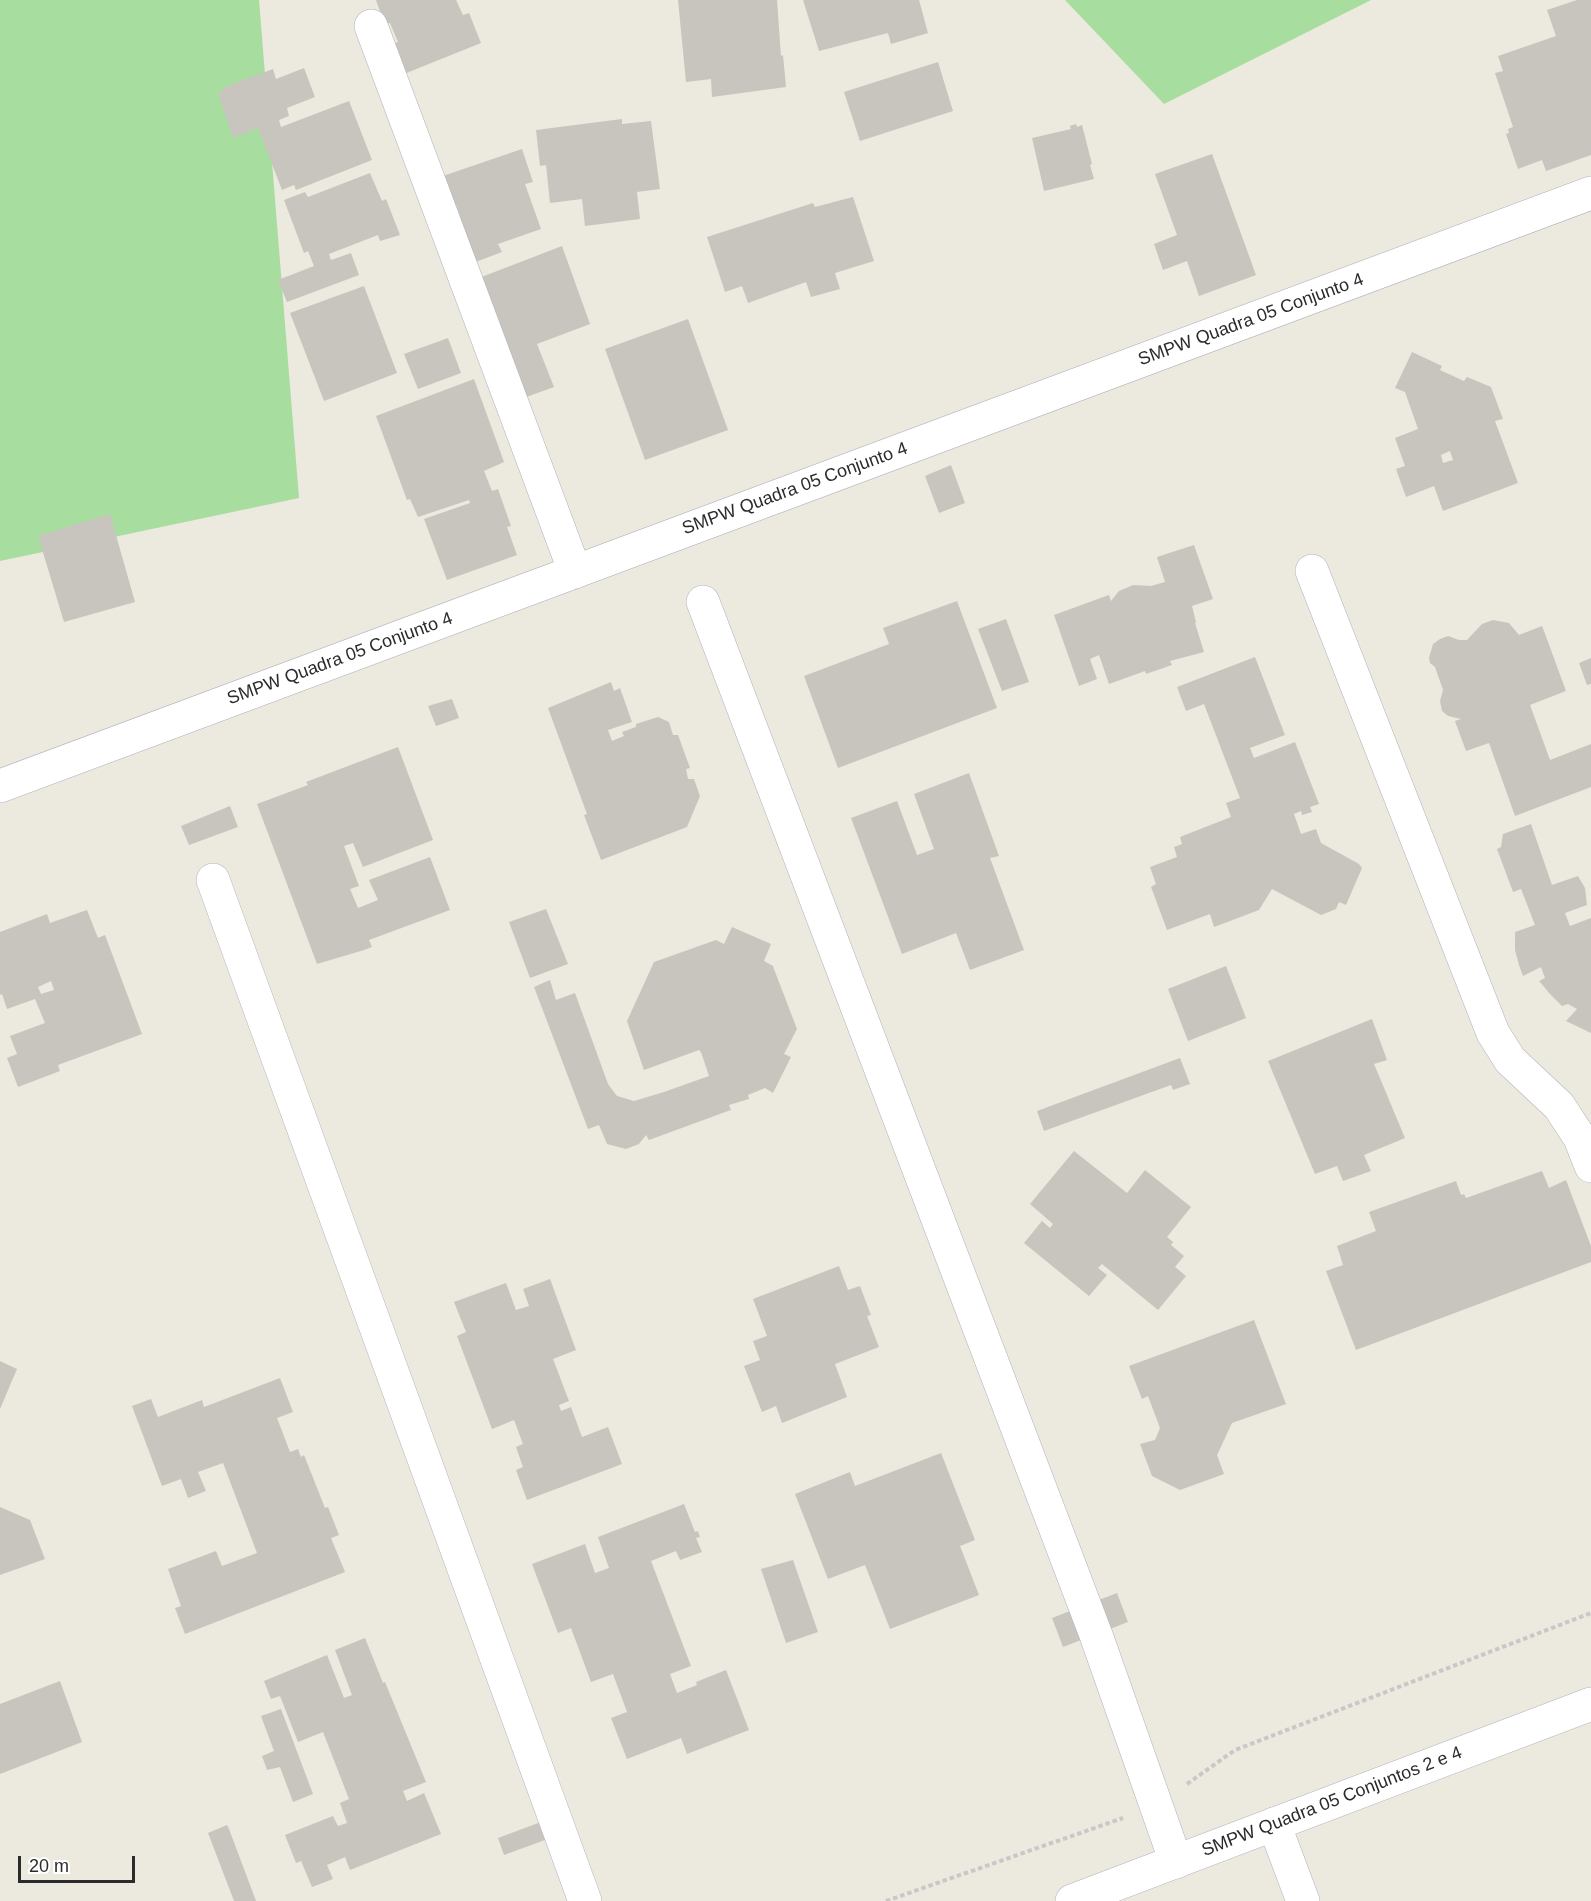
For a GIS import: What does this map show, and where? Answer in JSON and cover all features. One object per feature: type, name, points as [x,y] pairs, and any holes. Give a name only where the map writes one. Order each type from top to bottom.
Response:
[{"type":"street","points":[[371,26],[575,572]]},
{"type":"street","name":"SMPW Quadra 05 Conjunto 4","points":[[0,786],[1591,193]]},
{"type":"street","points":[[1312,571],[1493,1033],[1510,1060],[1559,1106],[1580,1138],[1591,1166]]},
{"type":"street","points":[[703,602],[1096,1635],[1176,1862]]},
{"type":"street","points":[[213,880],[585,1901]]},
{"type":"street","name":"SMPW Quadra 05 Conjuntos 2 e 4","points":[[1072,1901],[1591,1704]]},
{"type":"street","points":[[1274,1824],[1303,1901]]},
{"type":"path","points":[[886,1901],[1155,1806],[1235,1750],[1591,1613]]},
{"type":"green space","points":[[0,0],[259,0],[299,498],[0,561]]},
{"type":"green space","points":[[1065,0],[1371,0],[1164,104]]},
{"type":"building","points":[[376,0],[456,0],[463,15],[469,13],[481,43],[399,76],[387,46],[398,42],[390,23],[386,24],[383,20]]},
{"type":"building","points":[[678,0],[777,0],[786,87],[712,97],[711,79],[686,82]]},
{"type":"building","points":[[803,0],[919,0],[928,33],[891,44],[888,33],[819,51]]},
{"type":"building","points":[[1577,0],[1591,0],[1591,155],[1546,171],[1542,160],[1518,169],[1506,134],[1509,133],[1508,129],[1513,127],[1495,73],[1503,71],[1498,56],[1556,36],[1547,10]]},
{"type":"building","points":[[938,62],[953,111],[860,141],[844,92]]},
{"type":"building","points":[[304,68],[315,97],[287,108],[289,116],[279,120],[281,127],[349,101],[372,160],[296,190],[294,185],[282,190],[258,128],[233,138],[218,93],[223,91],[222,88],[273,69],[276,79]]},
{"type":"building","points":[[622,119],[622,124],[651,121],[660,189],[637,192],[640,219],[585,226],[582,199],[550,203],[546,165],[540,166],[536,130]]},
{"type":"building","points":[[1076,124],[1077,127],[1082,125],[1094,179],[1044,191],[1032,138],[1071,129],[1070,126]]},
{"type":"building","points":[[522,149],[533,182],[525,184],[541,229],[498,244],[502,252],[473,263],[456,218],[460,216],[456,205],[450,207],[440,177]]},
{"type":"building","points":[[1212,154],[1256,275],[1199,296],[1187,261],[1163,270],[1154,244],[1177,235],[1155,174]]},
{"type":"building","points":[[370,173],[382,201],[386,199],[400,235],[380,241],[378,235],[329,254],[331,260],[351,253],[359,275],[287,302],[278,280],[314,266],[308,251],[304,253],[284,200],[305,192],[308,197]]},
{"type":"building","points":[[853,197],[874,261],[835,273],[840,289],[811,297],[806,282],[748,303],[742,286],[725,292],[707,237],[813,203],[815,207]]},
{"type":"building","points":[[562,246],[590,324],[537,344],[554,387],[518,400],[466,283]]},
{"type":"building","points":[[364,286],[397,373],[324,401],[290,313]]},
{"type":"building","points":[[688,319],[728,430],[645,460],[605,349]]},
{"type":"building","points":[[448,338],[461,373],[418,389],[404,354]]},
{"type":"building","points":[[1412,352],[1442,366],[1440,370],[1464,381],[1467,377],[1491,387],[1503,419],[1495,421],[1518,483],[1443,511],[1434,486],[1406,497],[1396,469],[1405,466],[1395,438],[1418,429],[1405,392],[1395,388]],"holes":[[[1450,451],[1453,460],[1443,463],[1441,455]]]},
{"type":"building","points":[[474,379],[504,462],[484,471],[492,491],[498,489],[511,526],[507,527],[517,555],[447,580],[424,519],[470,503],[469,500],[418,517],[410,499],[407,500],[376,416]]},
{"type":"building","points":[[951,465],[965,503],[939,513],[925,476]]},
{"type":"building","points":[[110,514],[135,602],[64,622],[38,536]]},
{"type":"building","points":[[1194,545],[1213,599],[1192,606],[1204,652],[1170,661],[1172,665],[1146,674],[1145,671],[1109,684],[1099,655],[1090,659],[1097,679],[1079,686],[1054,615],[1109,595],[1111,601],[1119,591],[1133,585],[1151,586],[1165,582],[1157,557]]},
{"type":"building","points":[[957,601],[997,708],[838,768],[804,676],[889,644],[883,628]]},
{"type":"building","points":[[1006,619],[1029,682],[1002,691],[978,629]]},
{"type":"building","points":[[1493,620],[1509,623],[1519,635],[1542,626],[1566,691],[1530,705],[1550,760],[1591,744],[1591,787],[1515,816],[1489,743],[1466,751],[1455,721],[1461,719],[1448,716],[1442,711],[1440,701],[1443,690],[1435,667],[1430,663],[1429,658],[1433,644],[1440,639],[1448,636],[1467,640],[1482,624]]},
{"type":"building","points":[[1255,657],[1285,735],[1250,748],[1254,758],[1295,742],[1319,804],[1310,807],[1312,812],[1302,815],[1301,811],[1294,814],[1301,834],[1316,829],[1321,843],[1359,864],[1362,868],[1346,905],[1339,902],[1336,909],[1321,915],[1272,889],[1259,910],[1214,927],[1210,914],[1167,930],[1151,887],[1156,884],[1150,867],[1177,857],[1174,847],[1182,844],[1180,837],[1231,817],[1226,803],[1240,798],[1204,704],[1186,711],[1177,687]]},
{"type":"building","points":[[1591,658],[1591,684],[1587,685],[1579,663]]},
{"type":"building","points":[[611,682],[614,691],[620,688],[632,722],[608,730],[612,741],[624,736],[622,732],[636,727],[636,724],[658,717],[669,722],[673,735],[678,735],[690,768],[686,769],[688,779],[694,779],[700,796],[687,827],[601,860],[584,815],[587,814],[548,708]]},
{"type":"building","points":[[452,699],[459,718],[436,726],[428,706]]},
{"type":"building","points":[[398,747],[433,840],[363,867],[353,843],[344,846],[359,886],[350,889],[358,908],[378,900],[369,880],[430,857],[450,910],[369,940],[372,947],[317,964],[257,804],[308,785],[306,782]]},
{"type":"building","points":[[969,773],[999,856],[990,858],[1024,950],[970,970],[956,933],[902,954],[851,818],[897,801],[917,855],[934,849],[914,794]]},
{"type":"building","points":[[230,806],[238,827],[189,845],[181,826]]},
{"type":"building","points":[[1531,824],[1552,885],[1578,876],[1585,888],[1587,905],[1565,913],[1570,926],[1591,918],[1591,1033],[1566,1021],[1577,1009],[1568,1004],[1562,1006],[1550,994],[1539,981],[1545,978],[1541,967],[1523,976],[1519,965],[1515,950],[1515,932],[1535,925],[1521,889],[1513,892],[1497,849],[1501,847],[1503,834]]},
{"type":"building","points":[[546,909],[568,964],[530,978],[509,922]]},
{"type":"building","points":[[87,910],[98,938],[105,935],[142,1034],[58,1065],[60,1071],[18,1087],[7,1058],[17,1054],[10,1036],[45,1023],[35,999],[7,1009],[2,994],[0,995],[0,932],[47,914],[50,923]],"holes":[[[51,981],[54,990],[41,994],[38,987]]]},
{"type":"building","points":[[732,927],[771,944],[764,961],[773,966],[797,1029],[784,1054],[791,1057],[773,1093],[765,1088],[748,1095],[749,1099],[729,1105],[731,1110],[649,1140],[646,1135],[639,1144],[626,1149],[607,1144],[599,1125],[588,1129],[534,987],[550,980],[556,1000],[575,993],[608,1084],[617,1096],[634,1101],[664,1092],[709,1076],[701,1052],[699,1050],[644,1070],[627,1021],[654,962],[716,940],[724,944]]},
{"type":"building","points":[[1226,966],[1246,1018],[1188,1041],[1168,989]]},
{"type":"building","points":[[1372,1019],[1387,1060],[1374,1064],[1405,1138],[1364,1155],[1371,1171],[1343,1181],[1337,1166],[1315,1174],[1268,1061]]},
{"type":"building","points":[[1180,1058],[1190,1084],[1173,1090],[1171,1085],[1044,1131],[1037,1111]]},
{"type":"building","points":[[1074,1151],[1127,1193],[1145,1170],[1191,1207],[1167,1237],[1173,1242],[1171,1245],[1184,1256],[1175,1267],[1186,1276],[1158,1310],[1102,1264],[1098,1268],[1107,1275],[1089,1296],[1024,1243],[1042,1221],[1050,1228],[1053,1224],[1030,1204]]},
{"type":"building","points":[[1542,1171],[1549,1188],[1566,1180],[1591,1246],[1591,1262],[1356,1350],[1326,1271],[1343,1265],[1337,1246],[1376,1231],[1369,1212],[1456,1181],[1461,1195],[1464,1194],[1466,1198]]},
{"type":"building","points":[[839,1266],[848,1290],[860,1286],[871,1315],[867,1316],[879,1347],[835,1364],[847,1397],[782,1423],[776,1406],[762,1412],[744,1366],[760,1360],[753,1341],[767,1336],[753,1299]]},
{"type":"building","points":[[550,1279],[576,1350],[553,1359],[569,1401],[559,1405],[561,1411],[571,1407],[582,1437],[608,1427],[622,1464],[527,1500],[516,1470],[523,1467],[516,1447],[523,1444],[514,1420],[492,1429],[457,1336],[466,1332],[454,1302],[506,1283],[516,1310],[529,1306],[523,1289]]},
{"type":"building","points":[[1254,1320],[1286,1404],[1232,1423],[1217,1455],[1224,1474],[1180,1490],[1152,1476],[1140,1444],[1155,1440],[1160,1428],[1148,1396],[1142,1399],[1129,1366]]},
{"type":"building","points":[[0,1361],[17,1369],[0,1409]]},
{"type":"building","points":[[280,1378],[293,1412],[277,1418],[290,1452],[298,1449],[301,1457],[304,1455],[325,1508],[328,1507],[339,1535],[331,1538],[345,1572],[185,1634],[175,1608],[181,1606],[168,1569],[216,1551],[222,1566],[257,1553],[223,1463],[198,1472],[206,1491],[188,1498],[181,1479],[162,1486],[132,1406],[151,1399],[158,1417],[202,1400],[204,1407]]},
{"type":"building","points":[[941,1453],[975,1540],[960,1546],[979,1595],[890,1629],[865,1565],[828,1579],[795,1494],[850,1472],[855,1486]]},
{"type":"building","points":[[684,1504],[695,1532],[698,1531],[700,1537],[696,1538],[702,1552],[680,1560],[676,1551],[651,1561],[691,1666],[670,1674],[677,1693],[697,1685],[696,1682],[726,1670],[749,1730],[687,1754],[681,1738],[627,1759],[611,1718],[627,1712],[613,1674],[591,1682],[571,1628],[558,1633],[532,1564],[585,1544],[595,1573],[609,1568],[598,1537]]},
{"type":"building","points":[[0,1507],[30,1520],[45,1559],[0,1575]]},
{"type":"building","points":[[793,1560],[818,1632],[786,1643],[761,1569]]},
{"type":"building","points":[[1117,1593],[1128,1622],[1063,1647],[1052,1618]]},
{"type":"building","points":[[365,1638],[426,1782],[403,1791],[407,1801],[424,1793],[441,1834],[350,1870],[345,1857],[327,1865],[333,1879],[312,1887],[301,1861],[296,1863],[285,1835],[333,1816],[338,1826],[347,1823],[340,1803],[349,1799],[323,1732],[298,1742],[280,1696],[271,1699],[264,1681],[327,1655],[344,1698],[352,1695],[335,1650]]},
{"type":"building","points":[[60,1681],[82,1742],[0,1774],[0,1704]]},
{"type":"building","points":[[281,1709],[313,1794],[293,1802],[280,1767],[267,1770],[262,1756],[274,1751],[261,1716]]},
{"type":"building","points":[[568,1812],[575,1829],[504,1855],[498,1838]]},
{"type":"building","points":[[227,1825],[256,1901],[234,1901],[208,1833]]}]
